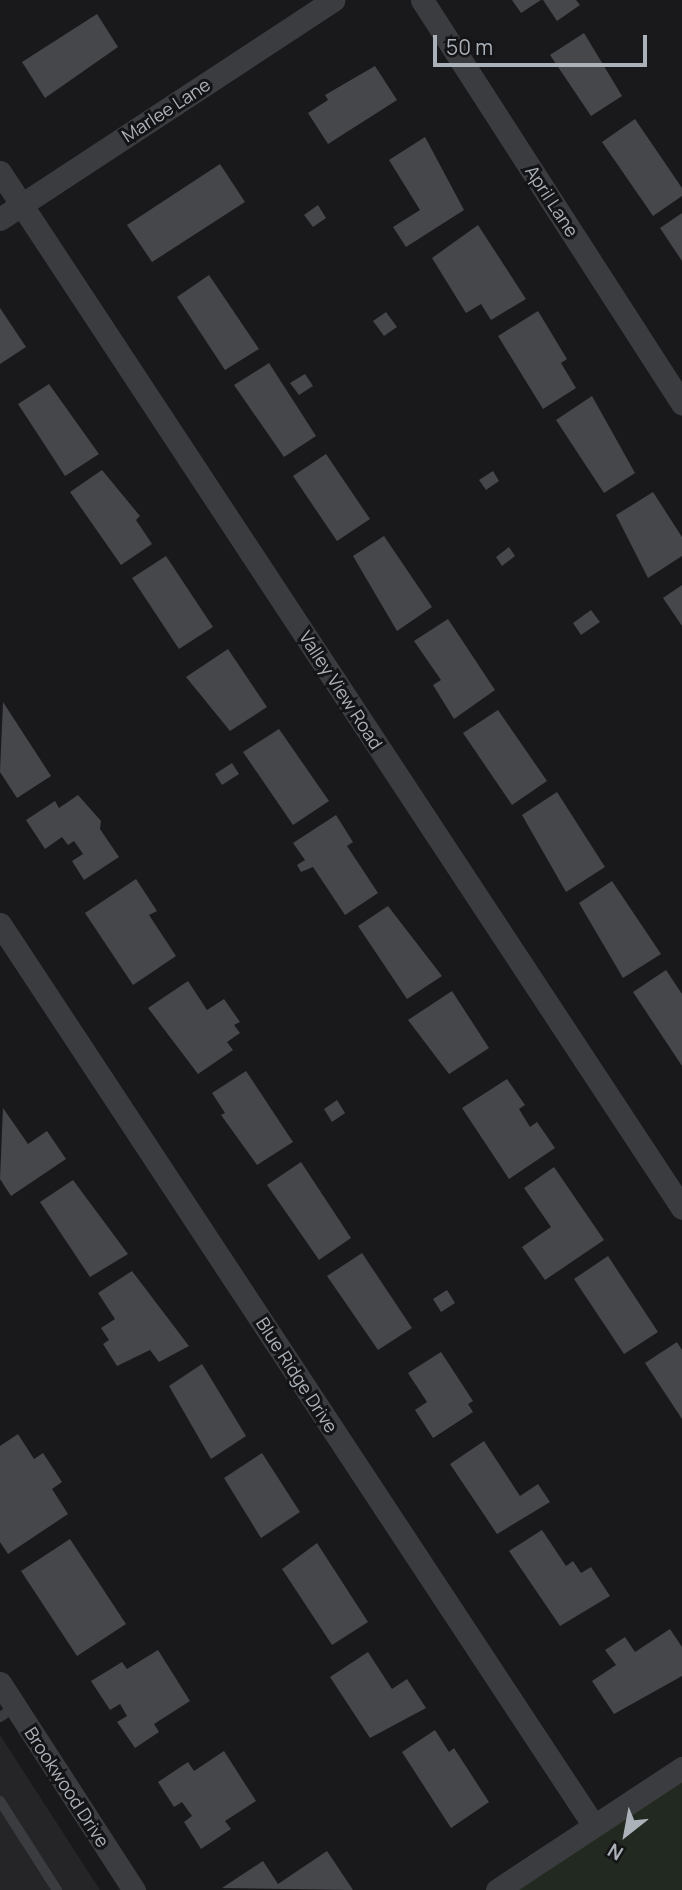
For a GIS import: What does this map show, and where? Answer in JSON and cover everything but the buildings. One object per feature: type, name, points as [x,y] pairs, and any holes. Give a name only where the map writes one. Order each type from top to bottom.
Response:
[{"type":"street","name":"Marlee Lane","points":[[0,219],[333,0]]},
{"type":"street","name":"April Lane","points":[[422,0],[682,403]]},
{"type":"street","name":"Valley View Road","points":[[0,172],[682,1208]]},
{"type":"street","name":"Blue Ridge Drive","points":[[0,924],[594,1826]]},
{"type":"street","name":"Brookwood Drive","points":[[0,1683],[8,1712],[134,1890]]},
{"type":"street","points":[[497,1890],[682,1768]]},
{"type":"lane","points":[[0,1801],[57,1890]]},
{"type":"shaded area","points":[[0,1735],[100,1890],[0,1890]]},
{"type":"shaded area","points":[[682,1775],[682,1890],[502,1890]]}]
